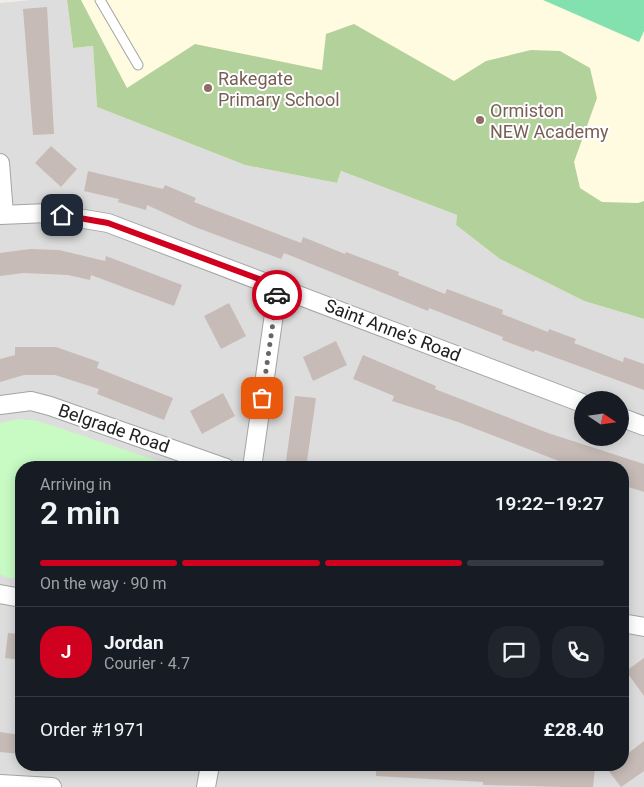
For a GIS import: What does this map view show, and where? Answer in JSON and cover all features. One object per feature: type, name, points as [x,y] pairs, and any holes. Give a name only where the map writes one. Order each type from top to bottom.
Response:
[{"type":"street","points":[[0,164],[2,215]]},
{"type":"street","name":"Saint Anne's Road","points":[[2,215],[48,213],[108,223],[574,400]]},
{"type":"street","points":[[253,461],[278,286]]},
{"type":"street","name":"Belgrade Road","points":[[0,405],[31,401],[50,406],[206,461]]},
{"type":"street","points":[[629,420],[644,426]]},
{"type":"street","points":[[0,594],[15,597]]},
{"type":"street","points":[[629,624],[644,627]]},
{"type":"street","points":[[206,787],[209,771]]},
{"type":"street","points":[[0,784],[52,787]]},
{"type":"lane","points":[[100,0],[138,65]]},
{"type":"shaded area","points":[[31,0],[67,0],[73,47],[93,46],[310,177],[337,183],[341,170],[457,215],[457,225],[584,301],[644,319],[644,787],[0,787],[0,3]]},
{"type":"shaded area","name":"Ormiston NEW Academy","points":[[67,0],[644,0],[644,319],[584,301],[500,259],[456,225],[457,215],[341,171],[337,183],[245,165],[97,107],[93,46],[73,48]]},
{"type":"green space","name":"Ormiston NEW Academy","points":[[67,0],[81,0],[127,88],[195,44],[322,70],[326,34],[354,24],[454,81],[486,61],[531,50],[560,51],[590,68],[597,98],[574,162],[580,188],[602,202],[638,203],[644,201],[644,319],[584,301],[500,259],[456,225],[457,215],[341,171],[337,183],[245,165],[97,107],[93,46],[73,48]]},
{"type":"green space","points":[[543,0],[644,0],[644,31],[639,42]]},
{"type":"green space","points":[[19,419],[38,421],[158,461],[15,461],[15,578],[8,578],[0,574],[0,423]]},
{"type":"building","points":[[47,7],[54,134],[33,135],[23,9]]},
{"type":"building","points":[[51,146],[77,169],[61,187],[35,163]]},
{"type":"building","points":[[88,171],[163,189],[165,185],[196,198],[194,202],[301,243],[303,237],[345,254],[346,252],[399,272],[398,275],[445,294],[447,289],[503,310],[502,314],[548,332],[549,329],[576,339],[574,343],[623,362],[624,357],[644,364],[644,390],[535,350],[534,352],[502,340],[503,337],[429,308],[428,311],[284,253],[281,259],[195,227],[147,205],[146,210],[118,202],[119,199],[84,191]]},
{"type":"building","points":[[30,249],[59,250],[105,261],[106,256],[182,285],[174,306],[91,275],[90,280],[68,275],[23,273],[0,276],[0,253]]},
{"type":"building","points":[[229,303],[246,336],[221,349],[204,316]]},
{"type":"building","points":[[336,341],[347,365],[313,381],[303,357]]},
{"type":"building","points":[[15,347],[56,347],[99,362],[97,368],[173,398],[164,420],[97,394],[99,389],[55,375],[24,375],[0,382],[0,359],[15,355]]},
{"type":"building","points":[[363,355],[436,386],[435,389],[574,441],[574,446],[588,446],[644,464],[644,492],[629,487],[629,461],[559,461],[458,422],[392,401],[394,396],[353,379]]},
{"type":"building","points":[[223,393],[235,416],[202,434],[190,411]]},
{"type":"building","points":[[295,396],[316,398],[307,461],[286,461]]},
{"type":"building","points":[[8,633],[15,634],[15,659],[5,658]]},
{"type":"building","points":[[644,658],[644,696],[629,675],[629,669]]},
{"type":"building","points":[[0,732],[15,734],[15,753],[0,752]]},
{"type":"building","points":[[644,741],[644,771],[621,787],[609,771],[629,771],[629,753]]},
{"type":"building","points":[[376,771],[595,771],[593,787],[483,785],[483,782],[376,776]]},
{"type":"way so far","points":[[262,398],[277,295]]},
{"type":"place","name":"Rakegate Primary School","points":[[208,88]]},
{"type":"place","name":"Ormiston NEW Academy","points":[[480,120]]},
{"type":"route","points":[[62,215],[108,223],[278,286],[277,295]]}]
